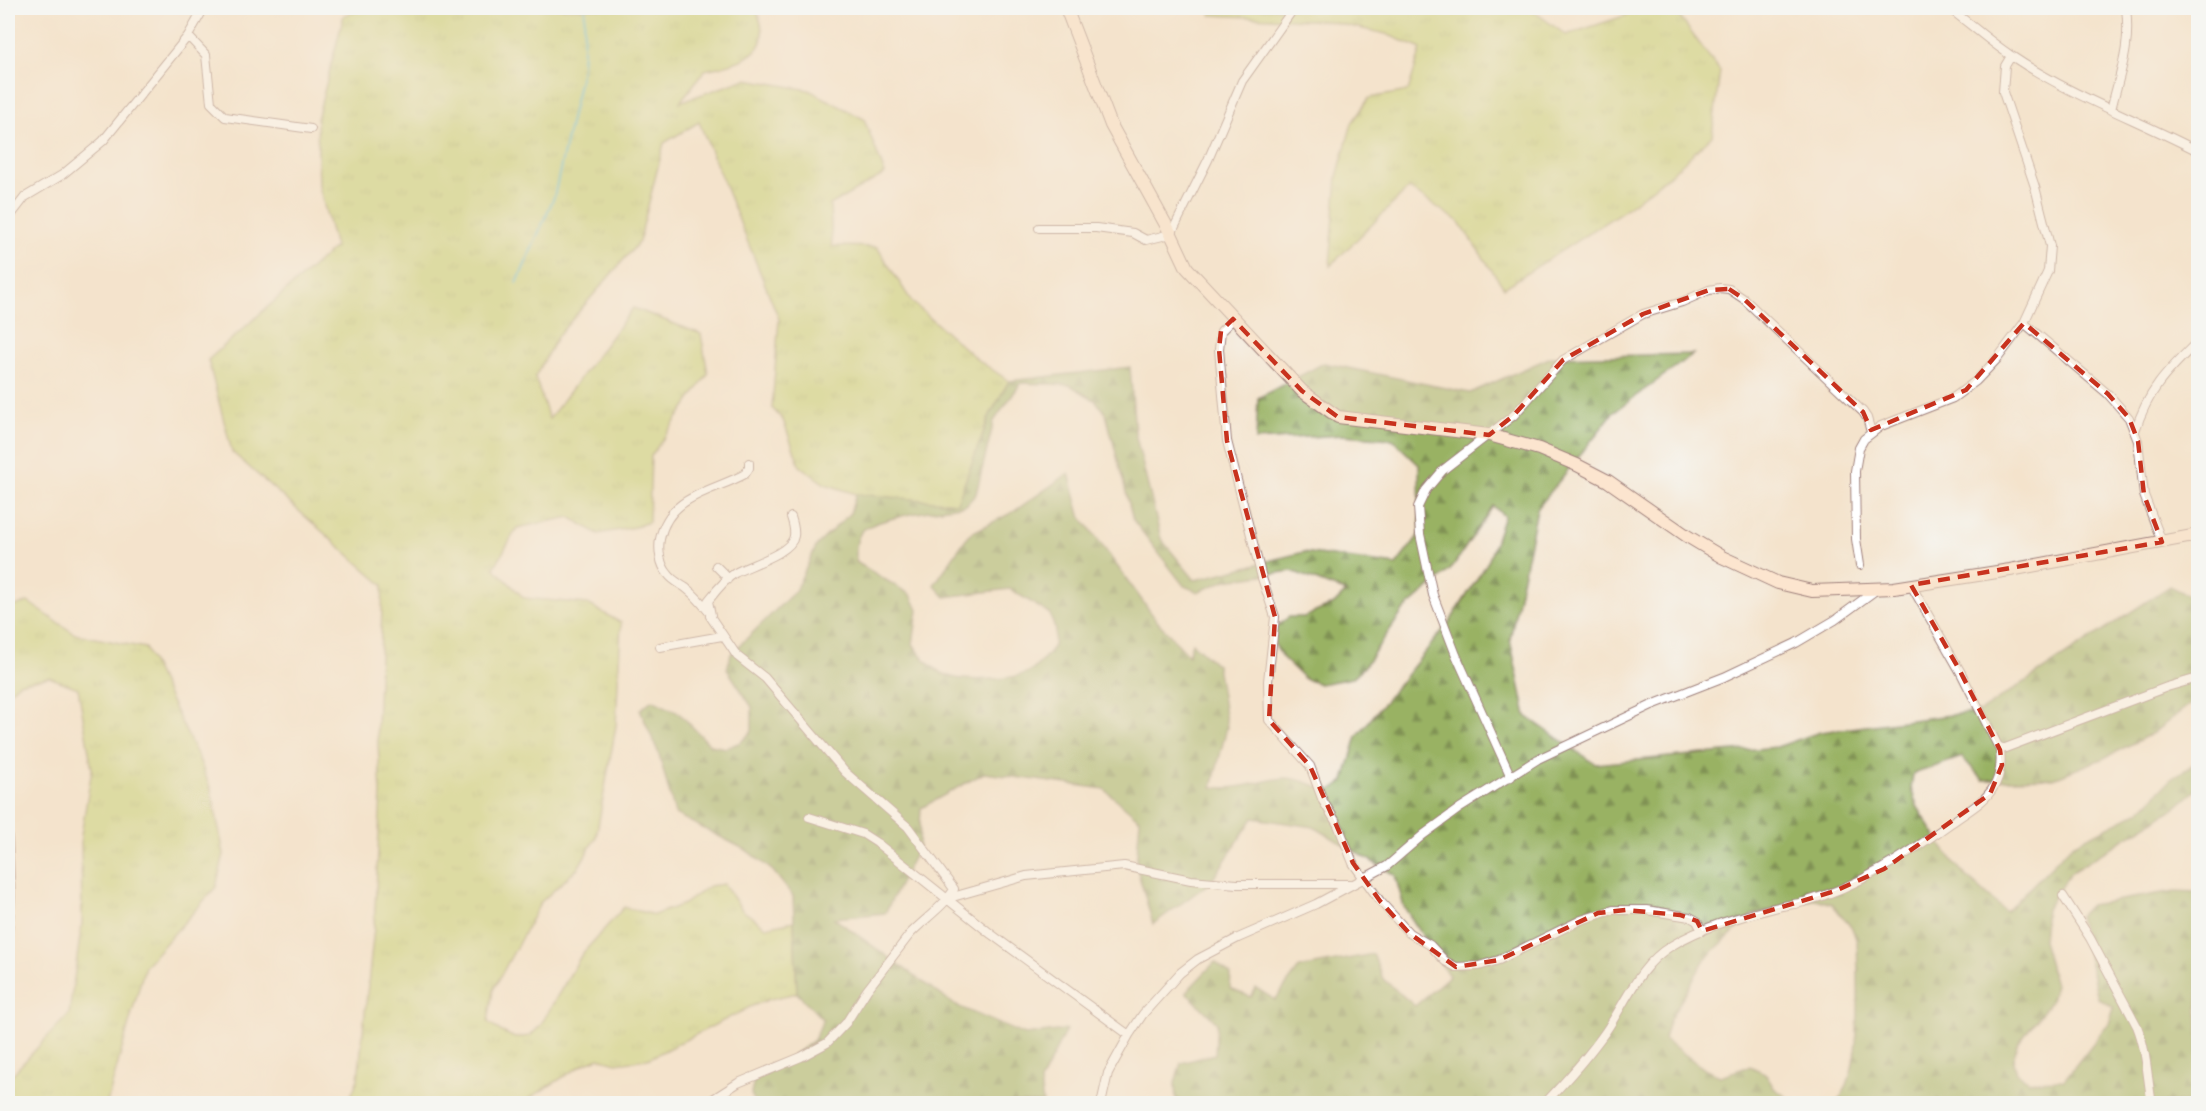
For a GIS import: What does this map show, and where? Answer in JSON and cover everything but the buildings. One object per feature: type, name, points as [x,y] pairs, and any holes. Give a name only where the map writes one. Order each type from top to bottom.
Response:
[{"type":"street","points":[[8,219],[25,197],[62,175],[103,141],[188,36],[204,8]]},
{"type":"street","points":[[1066,8],[1111,125],[1171,234],[1187,268],[1302,391],[1338,417],[1489,435],[1539,449],[1592,471],[1704,546],[1778,582],[1812,591],[1875,590],[1911,585],[2010,570],[2199,535]]},
{"type":"street","points":[[1039,228],[1096,228],[1132,233],[1146,240],[1171,234],[1208,160],[1242,81],[1294,8]]},
{"type":"street","points":[[1949,8],[2010,56],[2111,110],[2199,151]]},
{"type":"street","points":[[2111,110],[2127,51],[2129,33],[2126,8]]},
{"type":"street","points":[[188,36],[206,55],[211,103],[225,117],[311,129]]},
{"type":"street","points":[[1860,565],[1856,539],[1855,471],[1859,448],[1871,432],[1881,426],[1940,404],[1966,390],[1997,359],[2024,323],[2049,271],[2050,246],[2029,167],[2003,92],[2005,66],[2010,56]]},
{"type":"street","points":[[1511,777],[1456,655],[1432,595],[1420,534],[1418,507],[1426,490],[1443,470],[1514,415],[1563,360],[1643,314],[1720,288],[1738,294],[1750,304],[1863,412],[1868,418],[1871,432]]},
{"type":"street","points":[[1233,319],[1221,332],[1219,349],[1227,441],[1262,578],[1275,617],[1268,681],[1269,720],[1310,766],[1323,801],[1338,825],[1353,863],[1380,902],[1409,933],[1430,945],[1445,961],[1456,967],[1479,966],[1499,960],[1581,920],[1613,910],[1647,910],[1689,917],[1697,921],[1702,931]]},
{"type":"street","points":[[2024,323],[2109,394],[2129,418],[2135,430],[2140,455],[2144,495],[2162,542]]},
{"type":"street","points":[[2135,430],[2141,411],[2153,389],[2199,341]]},
{"type":"street","points":[[711,615],[701,602],[668,575],[662,564],[658,547],[661,534],[671,513],[680,504],[745,474],[749,463]]},
{"type":"street","points":[[705,1104],[738,1083],[801,1057],[827,1043],[846,1023],[867,990],[910,934],[948,898],[954,886],[908,827],[852,779],[765,678],[737,656],[710,616],[708,601],[727,580],[739,571],[784,550],[791,544],[794,537],[791,517]]},
{"type":"street","points":[[716,566],[727,580]]},
{"type":"street","points":[[1544,1104],[1601,1037],[1650,963],[1672,945],[1732,920],[1825,895],[1884,869],[1990,794],[2000,779],[2002,765],[2000,750],[1960,671],[1911,585]]},
{"type":"street","points":[[1101,1104],[1108,1073],[1143,1014],[1173,981],[1198,959],[1388,866],[1423,835],[1460,808],[1538,759],[1652,705],[1724,677],[1796,642],[1834,620],[1875,590]]},
{"type":"street","points":[[660,647],[722,636]]},
{"type":"street","points":[[2000,750],[2157,690],[2199,678]]},
{"type":"street","points":[[809,817],[863,834],[877,843],[991,934],[1129,1035]]},
{"type":"street","points":[[8,837],[11,897],[8,932]]},
{"type":"street","points":[[948,898],[1026,876],[1124,866],[1191,880],[1237,884],[1354,884]]},
{"type":"street","points":[[2062,896],[2113,978],[2137,1026],[2143,1040],[2152,1104]]},
{"type":"highlighted area","points":[[1729,289],[1744,299],[1863,412],[1871,430],[1966,390],[2024,323],[2108,394],[2129,418],[2138,441],[2144,495],[2162,542],[1911,585],[1960,671],[2000,750],[2002,765],[1990,794],[1884,869],[1835,891],[1702,931],[1697,921],[1680,915],[1626,910],[1598,913],[1499,960],[1456,967],[1409,933],[1380,901],[1353,863],[1310,766],[1269,720],[1275,617],[1227,441],[1219,349],[1221,331],[1233,319],[1302,391],[1338,417],[1489,435],[1514,415],[1563,360],[1643,314],[1709,290]]},
{"type":"green space","points":[[366,8],[706,8],[712,11],[719,8],[756,8],[762,31],[761,41],[757,48],[742,60],[705,70],[680,102],[746,79],[809,90],[864,119],[885,174],[830,205],[832,246],[877,247],[912,302],[978,360],[1009,381],[990,415],[957,504],[856,494],[825,484],[800,466],[783,420],[772,408],[779,319],[699,122],[664,143],[639,242],[557,337],[535,377],[549,419],[633,308],[701,334],[708,374],[651,456],[649,522],[598,534],[570,517],[517,528],[494,568],[524,598],[588,604],[621,623],[616,726],[596,837],[578,868],[541,902],[493,990],[488,1022],[515,1038],[530,1036],[540,1026],[582,954],[624,907],[654,915],[684,904],[709,886],[724,884],[742,910],[766,927],[794,921],[797,993],[752,1006],[648,1059],[616,1063],[599,1058],[584,1064],[522,1103],[348,1103],[358,1079],[374,928],[381,793],[377,728],[383,585],[232,452],[208,360],[335,247],[319,186],[317,119],[344,15]]},
{"type":"green space","points":[[1207,8],[1529,8],[1566,35],[1630,14],[1639,8],[1673,8],[1720,71],[1712,136],[1672,173],[1623,211],[1504,288],[1459,222],[1409,188],[1330,266],[1337,177],[1352,123],[1369,98],[1408,91],[1421,49],[1386,34],[1327,21],[1211,15]]},
{"type":"green space","points":[[1693,354],[1613,413],[1537,509],[1510,639],[1526,716],[1595,764],[1777,747],[1820,732],[1981,711],[2170,586],[2198,600],[2198,698],[2153,733],[2104,758],[2054,778],[1983,780],[1962,757],[1913,774],[1911,789],[1917,806],[1943,848],[1962,872],[2006,912],[2072,845],[2140,811],[2171,779],[2198,761],[2198,788],[2175,808],[2070,873],[2046,909],[2043,940],[2055,985],[2051,1001],[2019,1042],[2013,1057],[2017,1073],[2029,1081],[2064,1080],[2109,1023],[2114,1008],[2098,998],[2079,916],[2090,905],[2175,891],[2198,892],[2198,1103],[1836,1103],[1845,1090],[1855,1050],[1858,1002],[1857,942],[1852,928],[1832,904],[1816,899],[1752,915],[1705,959],[1669,1021],[1664,1039],[1706,1070],[1720,1076],[1750,1066],[1765,1073],[1774,1088],[1795,1103],[1176,1103],[1175,1083],[1181,1063],[1215,1054],[1217,1023],[1186,992],[1215,962],[1231,975],[1230,989],[1251,997],[1256,988],[1275,1000],[1299,968],[1373,954],[1383,979],[1415,1006],[1449,976],[1404,907],[1395,875],[1314,827],[1253,818],[1211,882],[1153,924],[1136,865],[1140,820],[1104,789],[984,773],[921,808],[919,846],[885,913],[834,918],[955,1005],[1025,1035],[1066,1030],[1040,1082],[1043,1103],[755,1103],[751,1094],[754,1080],[814,1040],[823,1020],[797,993],[793,896],[773,871],[746,850],[675,814],[659,754],[640,710],[652,700],[679,713],[710,745],[726,748],[741,742],[752,731],[752,707],[727,669],[731,654],[795,591],[817,545],[850,513],[856,494],[957,503],[990,415],[1009,381],[1130,367],[1135,433],[1161,539],[1195,580],[1304,552],[1396,565],[1420,534],[1419,465],[1392,439],[1343,435],[1256,440],[1258,398],[1324,363],[1470,393],[1551,357]],"holes":[[[1021,383],[1070,385],[1096,401],[1106,414],[1133,520],[1184,586],[1198,592],[1226,580],[1292,571],[1346,592],[1334,604],[1304,617],[1289,617],[1276,627],[1274,643],[1282,657],[1305,679],[1320,684],[1352,678],[1364,667],[1403,611],[1451,569],[1493,506],[1504,516],[1489,560],[1451,620],[1357,736],[1344,781],[1331,790],[1286,778],[1231,788],[1212,787],[1227,727],[1217,665],[1192,643],[1188,655],[1157,621],[1080,515],[1069,473],[1013,512],[969,534],[934,585],[945,597],[1010,589],[1050,614],[1055,629],[1054,646],[1038,665],[1025,673],[977,680],[946,675],[936,669],[923,658],[913,644],[918,610],[911,595],[856,562],[858,538],[862,531],[870,526],[895,518],[966,505],[976,494],[994,421]]]},
{"type":"green space","points":[[28,602],[75,634],[145,648],[199,759],[211,790],[224,854],[216,887],[145,966],[107,1103],[8,1103],[8,1079],[69,1014],[82,923],[81,835],[92,769],[78,688],[49,677],[19,683],[8,693],[8,608]]},
{"type":"waterway","points":[[517,283],[554,197],[582,69],[585,8]]}]
